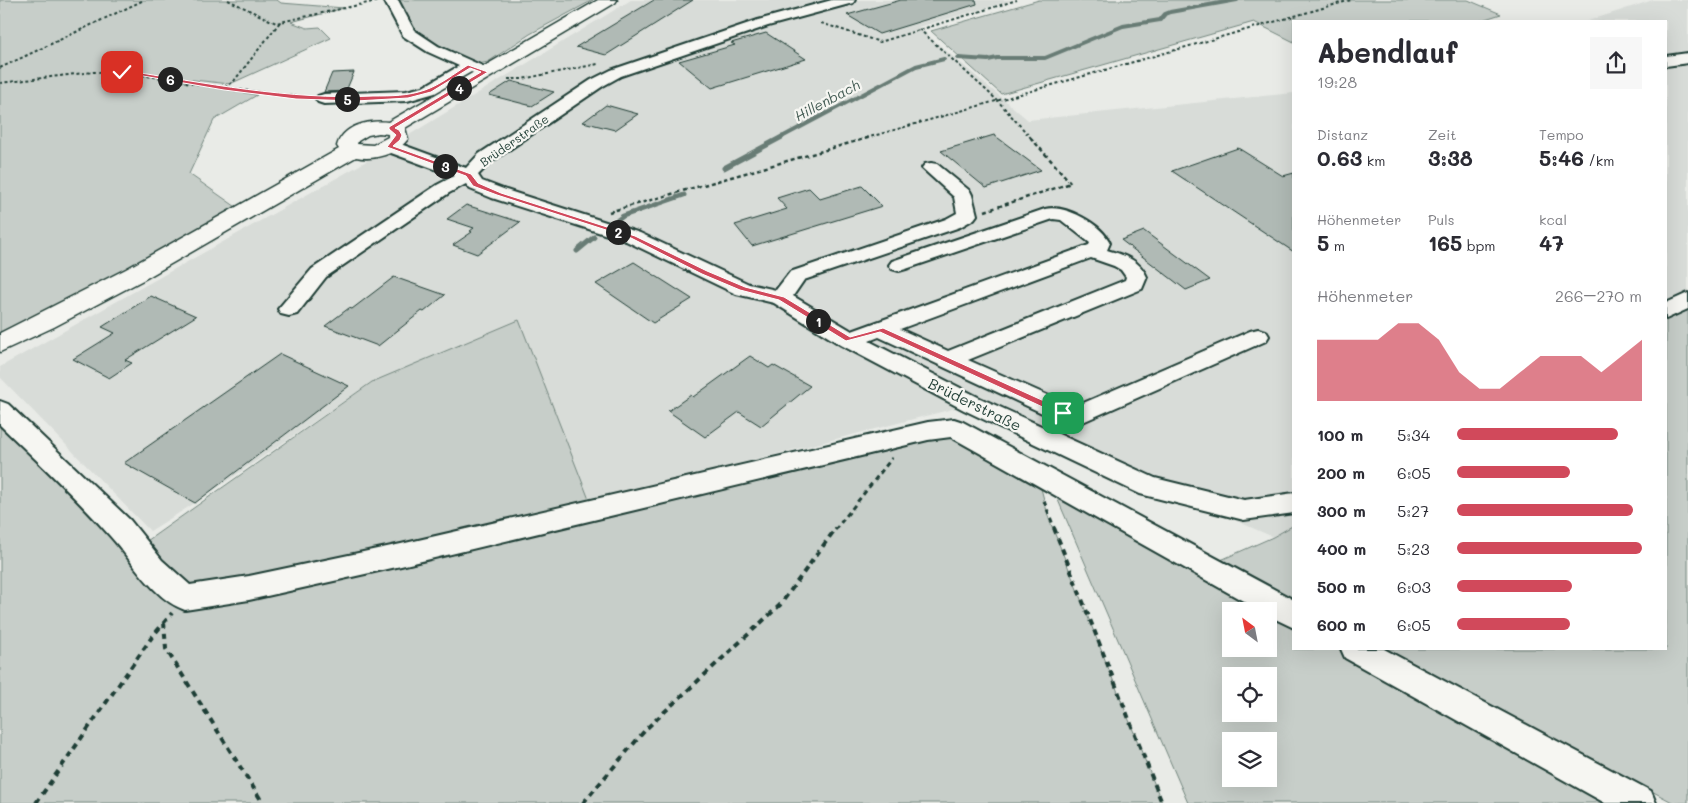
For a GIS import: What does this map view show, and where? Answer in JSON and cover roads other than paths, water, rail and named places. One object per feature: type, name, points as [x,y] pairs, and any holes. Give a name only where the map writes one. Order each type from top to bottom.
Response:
[{"type":"main road","points":[[0,343],[72,309],[158,263],[353,150],[347,146],[346,142],[354,134],[370,128],[390,137],[478,69],[609,0]]},
{"type":"street","points":[[388,0],[408,33],[433,49],[478,69]]},
{"type":"street","name":"Brüderstraße","points":[[848,0],[792,14],[616,73],[597,83],[485,158],[469,175],[476,184],[499,194],[582,219],[633,237],[743,289],[781,298],[849,340],[986,411],[1149,487],[1244,510],[1292,503]]},
{"type":"street","points":[[1667,62],[1688,58]]},
{"type":"street","points":[[324,99],[408,96],[429,90],[478,69]]},
{"type":"street","points":[[390,137],[469,175]]},
{"type":"street","points":[[781,298],[798,276],[954,222],[967,215],[963,195],[931,168]]},
{"type":"street","points":[[289,309],[319,273],[443,189],[469,175]]},
{"type":"street","points":[[849,340],[1090,252],[1098,249],[1100,246],[1098,238],[1067,216],[1052,213],[899,265]]},
{"type":"street","points":[[948,360],[1135,284],[1138,279],[1131,267],[1090,252]]},
{"type":"street","points":[[1667,311],[1688,300]]},
{"type":"street","points":[[880,329],[1063,413],[1076,416],[1258,336]]},
{"type":"street","points":[[0,410],[120,528],[152,568],[185,598],[249,588],[401,555],[928,431],[954,428],[1292,613]]},
{"type":"street","points":[[1358,650],[1640,803]]},
{"type":"waterway","name":"Hillenbach","points":[[958,58],[988,60],[997,58],[1045,58],[1123,26],[1160,20],[1165,14],[1170,12],[1237,0]]},
{"type":"waterway","name":"Hillenbach","points":[[780,138],[916,66],[944,59]]},
{"type":"waterway","name":"Hillenbach","points":[[724,168],[782,137]]},
{"type":"waterway","name":"Hillenbach","points":[[615,222],[623,216],[684,195]]},
{"type":"waterway","name":"Hillenbach","points":[[577,251],[594,237]]}]
